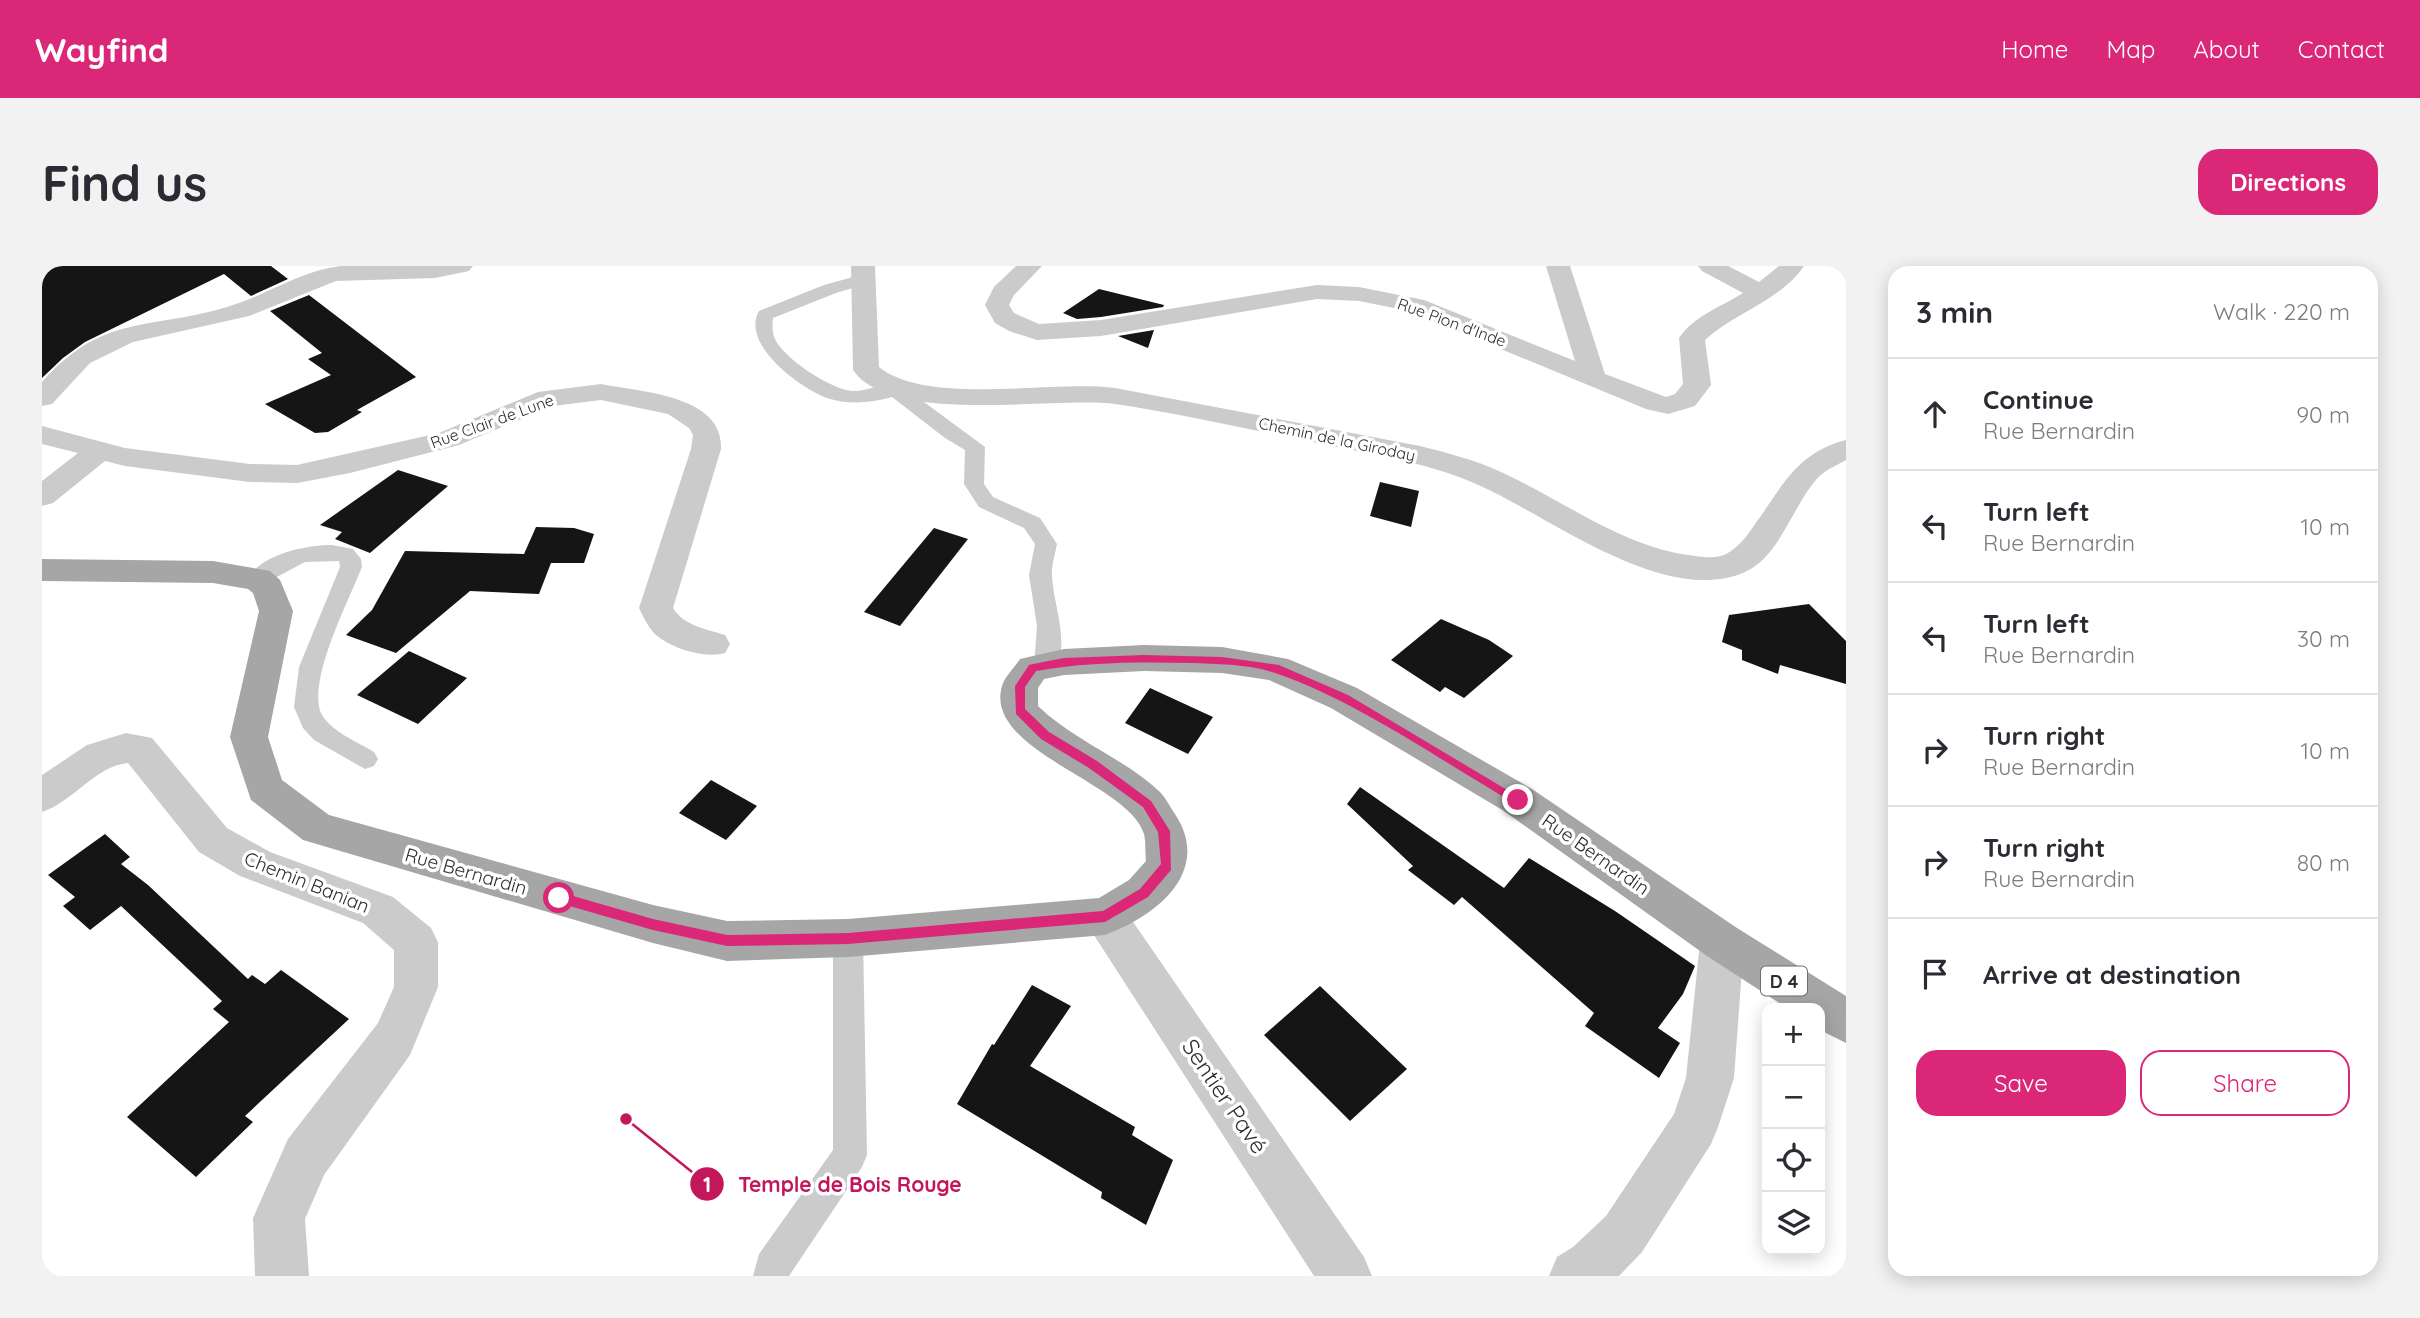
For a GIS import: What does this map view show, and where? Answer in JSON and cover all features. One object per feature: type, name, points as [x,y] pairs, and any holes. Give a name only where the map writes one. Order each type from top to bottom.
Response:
[{"type":"main road","points":[[42,570],[213,572],[258,579]]},
{"type":"main road","name":"Rue Bernardin","points":[[258,579],[268,588],[276,611],[249,737],[265,789],[317,828],[653,924],[727,941],[848,938],[1105,916],[1144,893],[1167,866],[1164,831],[1147,804],[1093,765],[1045,736],[1020,711],[1020,686],[1033,668],[1046,665],[1157,659],[1222,660],[1275,668],[1344,698],[1518,800],[1722,942],[1846,1021]]},
{"type":"street","points":[[42,398],[84,355],[114,337],[144,328],[199,320],[240,310],[324,276],[349,272],[461,266]]},
{"type":"street","name":"Rue Pion d'Inde","points":[[1030,266],[1003,292],[997,305],[1004,318],[1037,332],[1101,328],[1334,291],[1387,298],[1415,305],[1475,327],[1646,401],[1668,406],[1685,400],[1697,385],[1692,338],[1712,320],[1760,292],[1793,266]]},
{"type":"street","points":[[1558,266],[1594,380]]},
{"type":"street","points":[[1710,266],[1760,292]]},
{"type":"street","name":"Chemin de la Giroday","points":[[864,273],[866,370],[872,379],[894,389],[933,396],[1090,394],[1150,401],[1406,452],[1459,466],[1519,492],[1565,519],[1633,553],[1672,565],[1707,568],[1735,564],[1751,552],[1806,472],[1846,449]]},
{"type":"street","name":"Rue Clair de Lune","points":[[42,435],[125,457],[250,473],[297,474],[350,464],[449,439],[548,398],[601,393],[677,408],[701,423],[707,435],[706,449],[656,608],[661,621],[671,631],[713,644]]},
{"type":"street","points":[[42,496],[99,451]]},
{"type":"street","name":"Chemin Banian","points":[[42,796],[103,755],[125,746],[139,749],[213,840],[255,864],[378,910],[416,942],[416,987],[394,1039],[306,1157],[279,1218],[282,1276]]},
{"type":"street","name":"Sentier Pavé","points":[[1105,916],[1345,1276]]},
{"type":"street","points":[[1576,1276],[1591,1266],[1624,1234],[1694,1127],[1710,1078],[1722,942]]},
{"type":"lane","points":[[864,273],[765,315],[761,327],[780,359],[831,394],[855,397],[882,395],[894,389],[952,434],[975,447],[974,484],[986,502],[1032,523],[1046,544],[1040,575],[1049,625],[1046,665]]},
{"type":"lane","points":[[258,579],[280,564],[311,552],[345,554],[350,559],[351,567],[328,618],[305,691],[304,705],[312,721],[320,729],[365,760]]},
{"type":"lane","points":[[771,1276],[772,1267],[850,1155],[848,938]]},
{"type":"building","points":[[42,266],[271,266],[288,279],[251,296],[224,274],[85,342],[42,378]]},
{"type":"building","points":[[1099,289],[1164,305],[1077,319],[1063,313]]},
{"type":"building","points":[[309,295],[416,377],[357,410],[362,412],[328,432],[315,433],[265,404],[331,375],[308,359],[322,353],[270,311]]},
{"type":"building","points":[[1154,330],[1148,348],[1118,336]]},
{"type":"building","points":[[398,470],[448,486],[370,553],[335,539],[342,532],[320,525]]},
{"type":"building","points":[[1380,482],[1419,491],[1411,527],[1370,516]]},
{"type":"building","points":[[536,527],[574,528],[594,534],[584,563],[551,563],[539,594],[470,591],[396,653],[346,635],[372,610],[405,551],[524,554]]},
{"type":"building","points":[[934,528],[968,539],[900,626],[864,612]]},
{"type":"building","points":[[1809,604],[1846,641],[1846,684],[1780,665],[1778,674],[1742,660],[1742,650],[1722,642],[1729,615]]},
{"type":"building","points":[[1441,619],[1489,640],[1513,656],[1464,698],[1445,687],[1440,692],[1391,660]]},
{"type":"building","points":[[409,651],[467,678],[418,724],[357,695]]},
{"type":"building","points":[[1150,688],[1213,717],[1188,754],[1125,723]]},
{"type":"building","points":[[711,780],[757,806],[726,840],[679,813]]},
{"type":"building","points":[[1360,787],[1504,888],[1529,858],[1615,911],[1695,966],[1683,994],[1658,1028],[1680,1043],[1659,1078],[1585,1026],[1594,1013],[1462,897],[1454,905],[1408,870],[1413,866],[1347,804]]},
{"type":"building","points":[[105,834],[130,857],[121,864],[148,885],[248,979],[252,975],[265,984],[281,970],[349,1019],[245,1116],[253,1122],[196,1177],[127,1117],[229,1022],[213,1009],[222,1001],[121,906],[90,930],[63,906],[75,897],[48,875]]},
{"type":"building","points":[[1032,985],[1071,1006],[1030,1066],[1135,1127],[1132,1135],[1173,1160],[1146,1225],[1101,1198],[1102,1192],[957,1104],[992,1044],[994,1045]]},
{"type":"building","points":[[1320,986],[1407,1069],[1350,1121],[1264,1035]]},
{"type":"place","name":"Temple de Bois Rouge","points":[[626,1119]]},
{"type":"route","points":[[559,898],[727,941],[848,938],[1105,916],[1144,893],[1167,866],[1164,831],[1147,804],[1093,765],[1045,736],[1020,711],[1020,686],[1033,668],[1064,662],[1222,660],[1275,668],[1344,698],[1518,800]]}]
